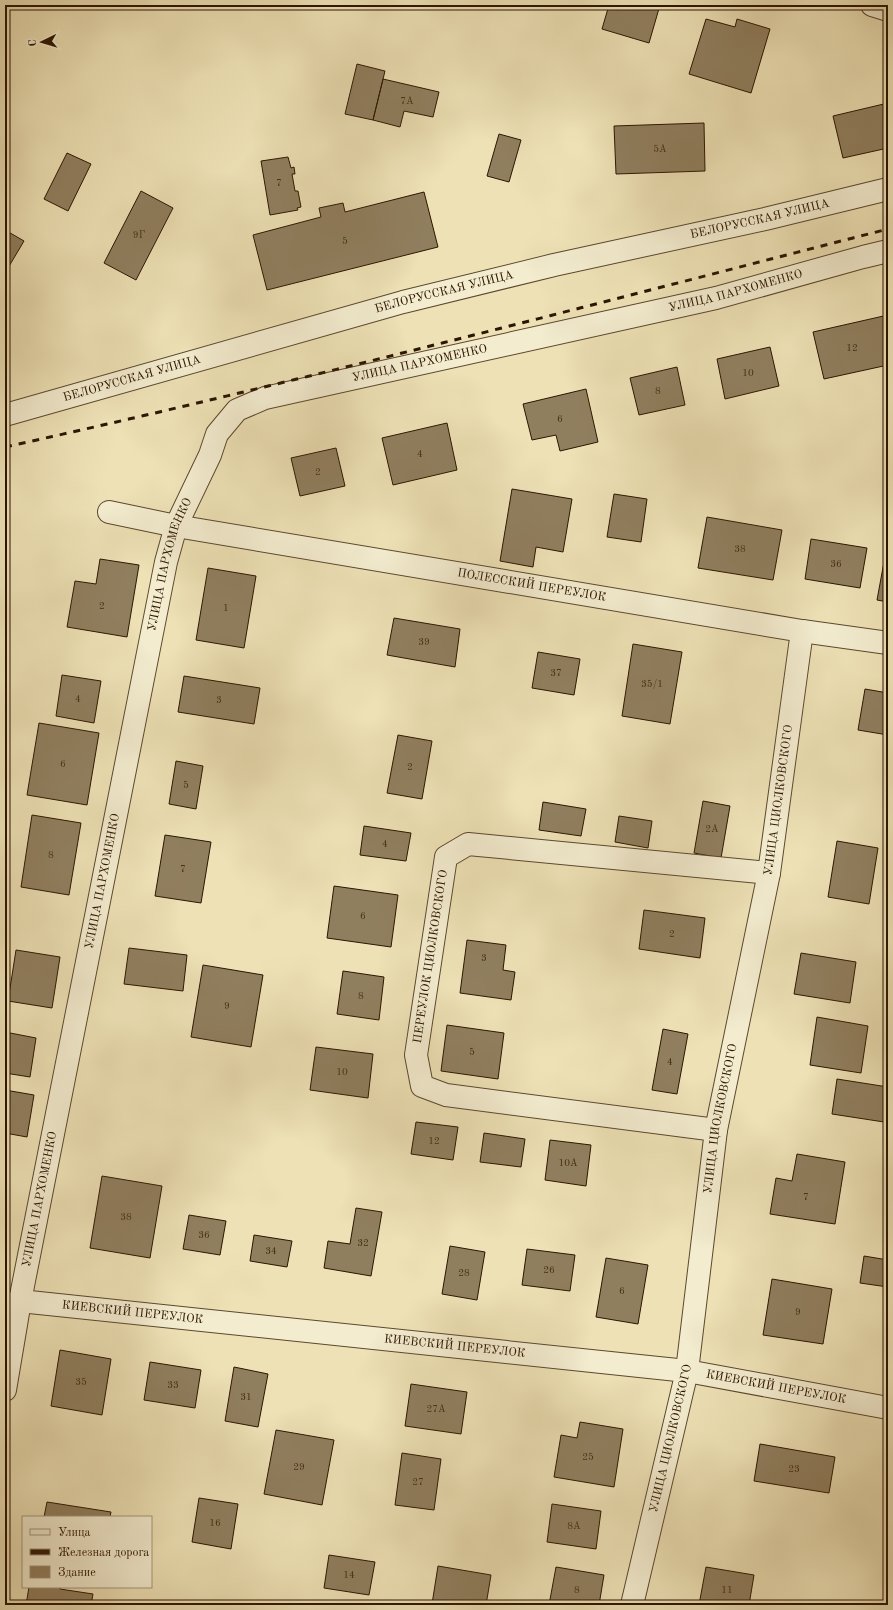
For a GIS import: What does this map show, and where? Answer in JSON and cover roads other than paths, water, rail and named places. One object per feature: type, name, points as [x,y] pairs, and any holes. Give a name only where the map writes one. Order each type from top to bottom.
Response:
[{"type":"street","points":[[872,5],[888,10]]},
{"type":"street","name":"БЕЛОРУССКАЯ УЛИЦА","points":[[5,415],[403,302],[554,265],[765,219],[888,189]]},
{"type":"street","name":"УЛИЦА ПАРХОМЕНКО","points":[[5,1390],[12,1304],[165,570],[176,526],[210,455],[217,434],[237,410],[265,398],[716,298],[888,251]]},
{"type":"street","points":[[109,512],[176,526]]},
{"type":"street","name":"ПОЛЕССКИЙ ПЕРЕУЛОК","points":[[176,526],[802,631],[888,644]]},
{"type":"street","name":"УЛИЦА ЦИОЛКОВСКОГО","points":[[632,1605],[687,1371],[716,1130],[769,873],[802,631]]},
{"type":"street","name":"ПЕРЕУЛОК ЦИОЛКОВСКОГО","points":[[716,1130],[446,1094],[422,1086],[416,1055],[446,857],[468,844],[769,873]]},
{"type":"street","name":"КИЕВСКИЙ ПЕРЕУЛОК","points":[[12,1304],[687,1371],[888,1408]]},
{"type":"railway","points":[[5,447],[337,369],[888,229]]}]
